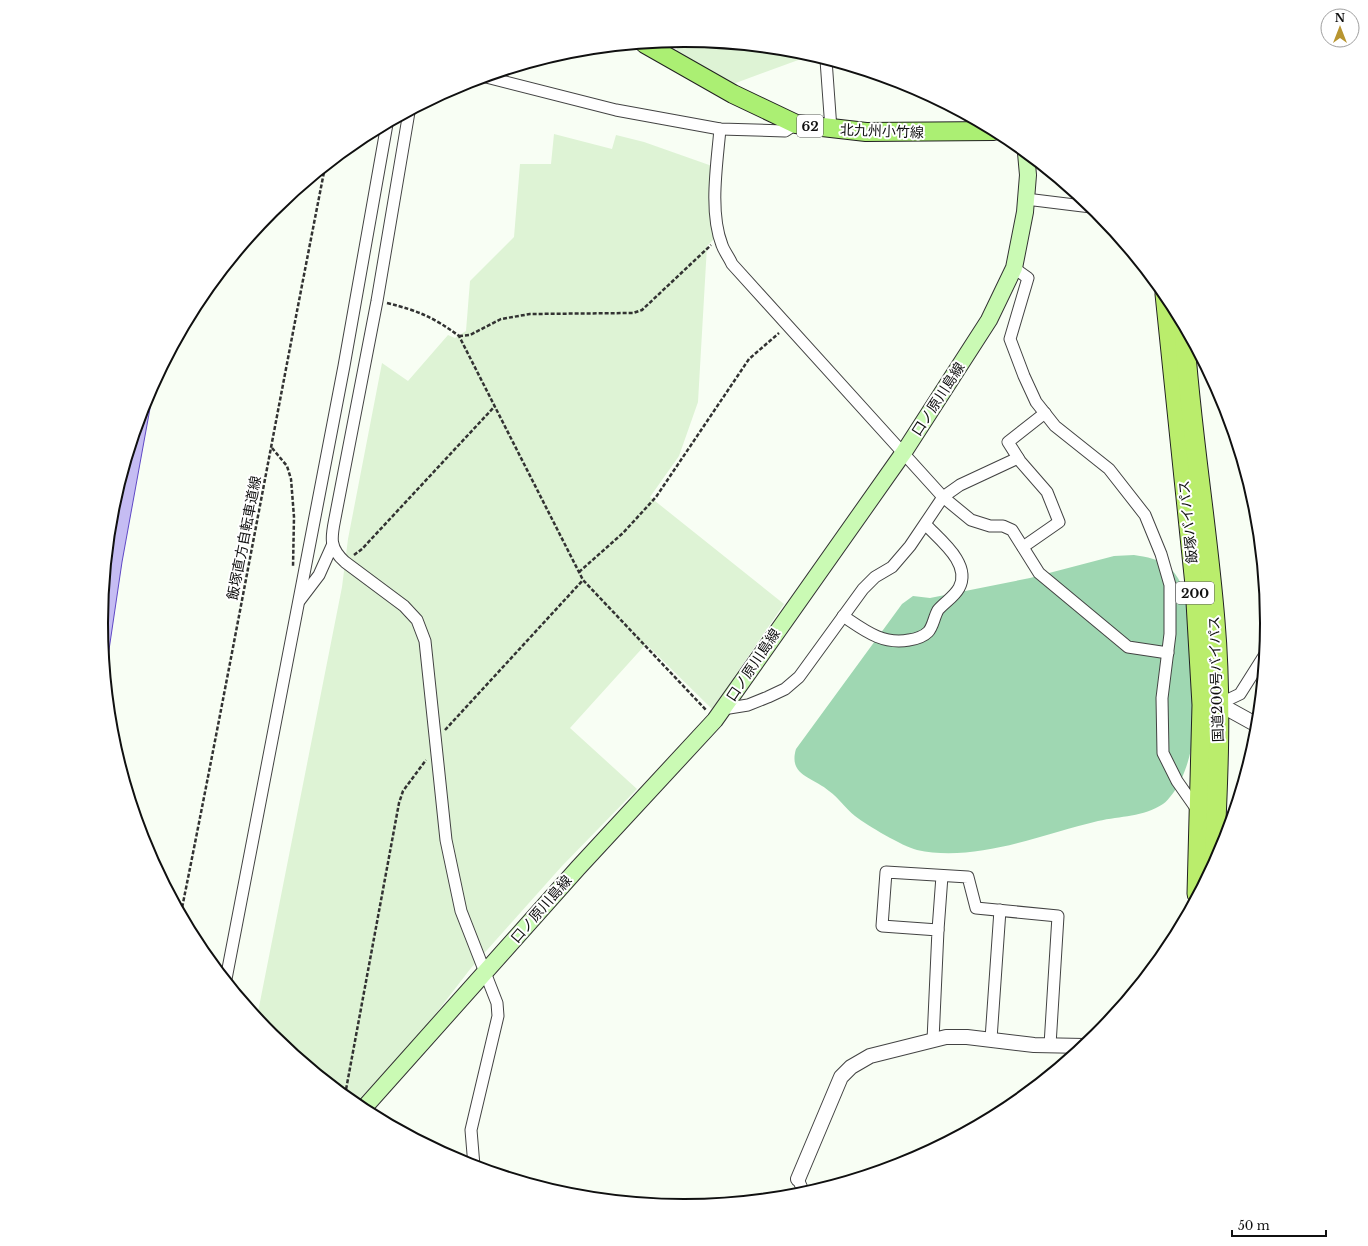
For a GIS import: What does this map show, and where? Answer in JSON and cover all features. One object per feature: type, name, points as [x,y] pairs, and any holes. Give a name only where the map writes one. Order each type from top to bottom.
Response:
[{"type":"highway","name":"飯塚バイパス","points":[[1167,309],[1195,585],[1211,705],[1200,814],[1197,885]]},
{"type":"highway","name":"国道200号バイパス","points":[[1185,339],[1215,621],[1211,705],[1217,800],[1215,846]]},
{"type":"main road","name":"北九州小竹線","points":[[653,48],[732,94],[796,124],[866,132],[907,133],[984,131]]},
{"type":"main road","name":"口ノ原川島線","points":[[367,1104],[578,868],[719,715],[904,452],[989,320],[1014,268],[1026,199],[1028,175],[1027,160]]},
{"type":"street","points":[[826,65],[831,129]]},
{"type":"street","points":[[495,79],[616,110],[720,129],[785,131],[796,124]]},
{"type":"street","points":[[298,603],[319,575],[332,546],[336,513],[377,301],[408,117]]},
{"type":"street","points":[[720,129],[716,180],[716,221],[722,245],[732,264],[904,452],[943,497],[971,520],[990,526],[1003,526],[1012,530],[1039,573],[1128,647],[1168,654]]},
{"type":"street","points":[[227,974],[344,366],[374,188],[383,156],[386,130]]},
{"type":"street","points":[[1026,199],[1080,206]]},
{"type":"street","points":[[1014,268],[1028,278],[1010,339],[1036,402],[1055,426],[1109,468],[1144,516],[1161,554],[1170,585],[1168,654],[1162,698],[1163,753],[1177,781],[1200,814]]},
{"type":"street","points":[[1023,547],[1059,522],[1047,492],[1018,458],[1008,442],[1045,413]]},
{"type":"street","points":[[719,715],[785,690],[799,677],[863,589],[874,577],[892,567],[926,525],[943,497],[960,485],[1018,458]]},
{"type":"street","points":[[843,616],[871,636],[882,640],[918,639],[929,631],[934,616],[956,592],[962,577],[956,558],[926,525]]},
{"type":"street","points":[[332,546],[345,562],[404,606],[417,620],[425,641],[446,840],[461,911],[497,1003],[498,1016],[471,1130],[473,1158]]},
{"type":"street","points":[[1211,705],[1240,694],[1259,665]]},
{"type":"street","points":[[1211,705],[1251,723]]},
{"type":"street","points":[[938,930],[882,926],[886,872],[968,877],[976,908],[1058,916],[1050,1045]]},
{"type":"street","points":[[933,1040],[942,876]]},
{"type":"street","points":[[992,1039],[1000,910]]},
{"type":"street","points":[[801,1187],[798,1179],[841,1077],[851,1067],[870,1056],[946,1037],[968,1036],[1050,1045],[1075,1046]]},
{"type":"path","name":"飯塚直方自転車道線","points":[[182,906],[272,448],[307,254],[324,174]]},
{"type":"path","points":[[459,336],[470,335],[501,319],[530,314],[633,313],[642,310],[720,237]]},
{"type":"path","points":[[377,301],[416,310],[439,322],[459,336],[583,580],[719,715]]},
{"type":"path","points":[[579,572],[623,534],[656,497],[749,359],[788,325]]},
{"type":"path","points":[[345,562],[362,549],[495,406]]},
{"type":"path","points":[[272,448],[287,466],[291,479],[294,517],[293,570]]},
{"type":"path","points":[[346,1089],[399,803],[403,791],[435,745],[583,580]]},
{"type":"green space","points":[[678,47],[722,48],[759,52],[801,59],[733,84],[675,53]]},
{"type":"green space","points":[[554,134],[612,149],[616,135],[644,142],[712,166],[711,221],[714,239],[707,246],[698,402],[679,456],[650,497],[784,604],[712,709],[646,644],[570,728],[637,789],[562,866],[471,968],[427,1025],[360,1099],[333,1080],[304,1056],[258,1011],[342,587],[348,539],[382,363],[408,381],[448,335],[455,338],[466,331],[470,281],[514,237],[520,164],[551,164]]},
{"type":"green space","points":[[1134,555],[1163,562],[1170,568],[1176,575],[1184,591],[1190,620],[1195,693],[1194,729],[1187,765],[1180,782],[1175,791],[1163,804],[1140,814],[1098,821],[1009,845],[962,853],[939,853],[911,848],[876,830],[855,816],[823,786],[804,775],[799,770],[794,758],[796,749],[902,604],[913,596],[930,598],[1030,578],[1114,556]]},
{"type":"shaded area","points":[[150,408],[122,562],[109,651],[109,585],[119,511],[128,474]]}]
